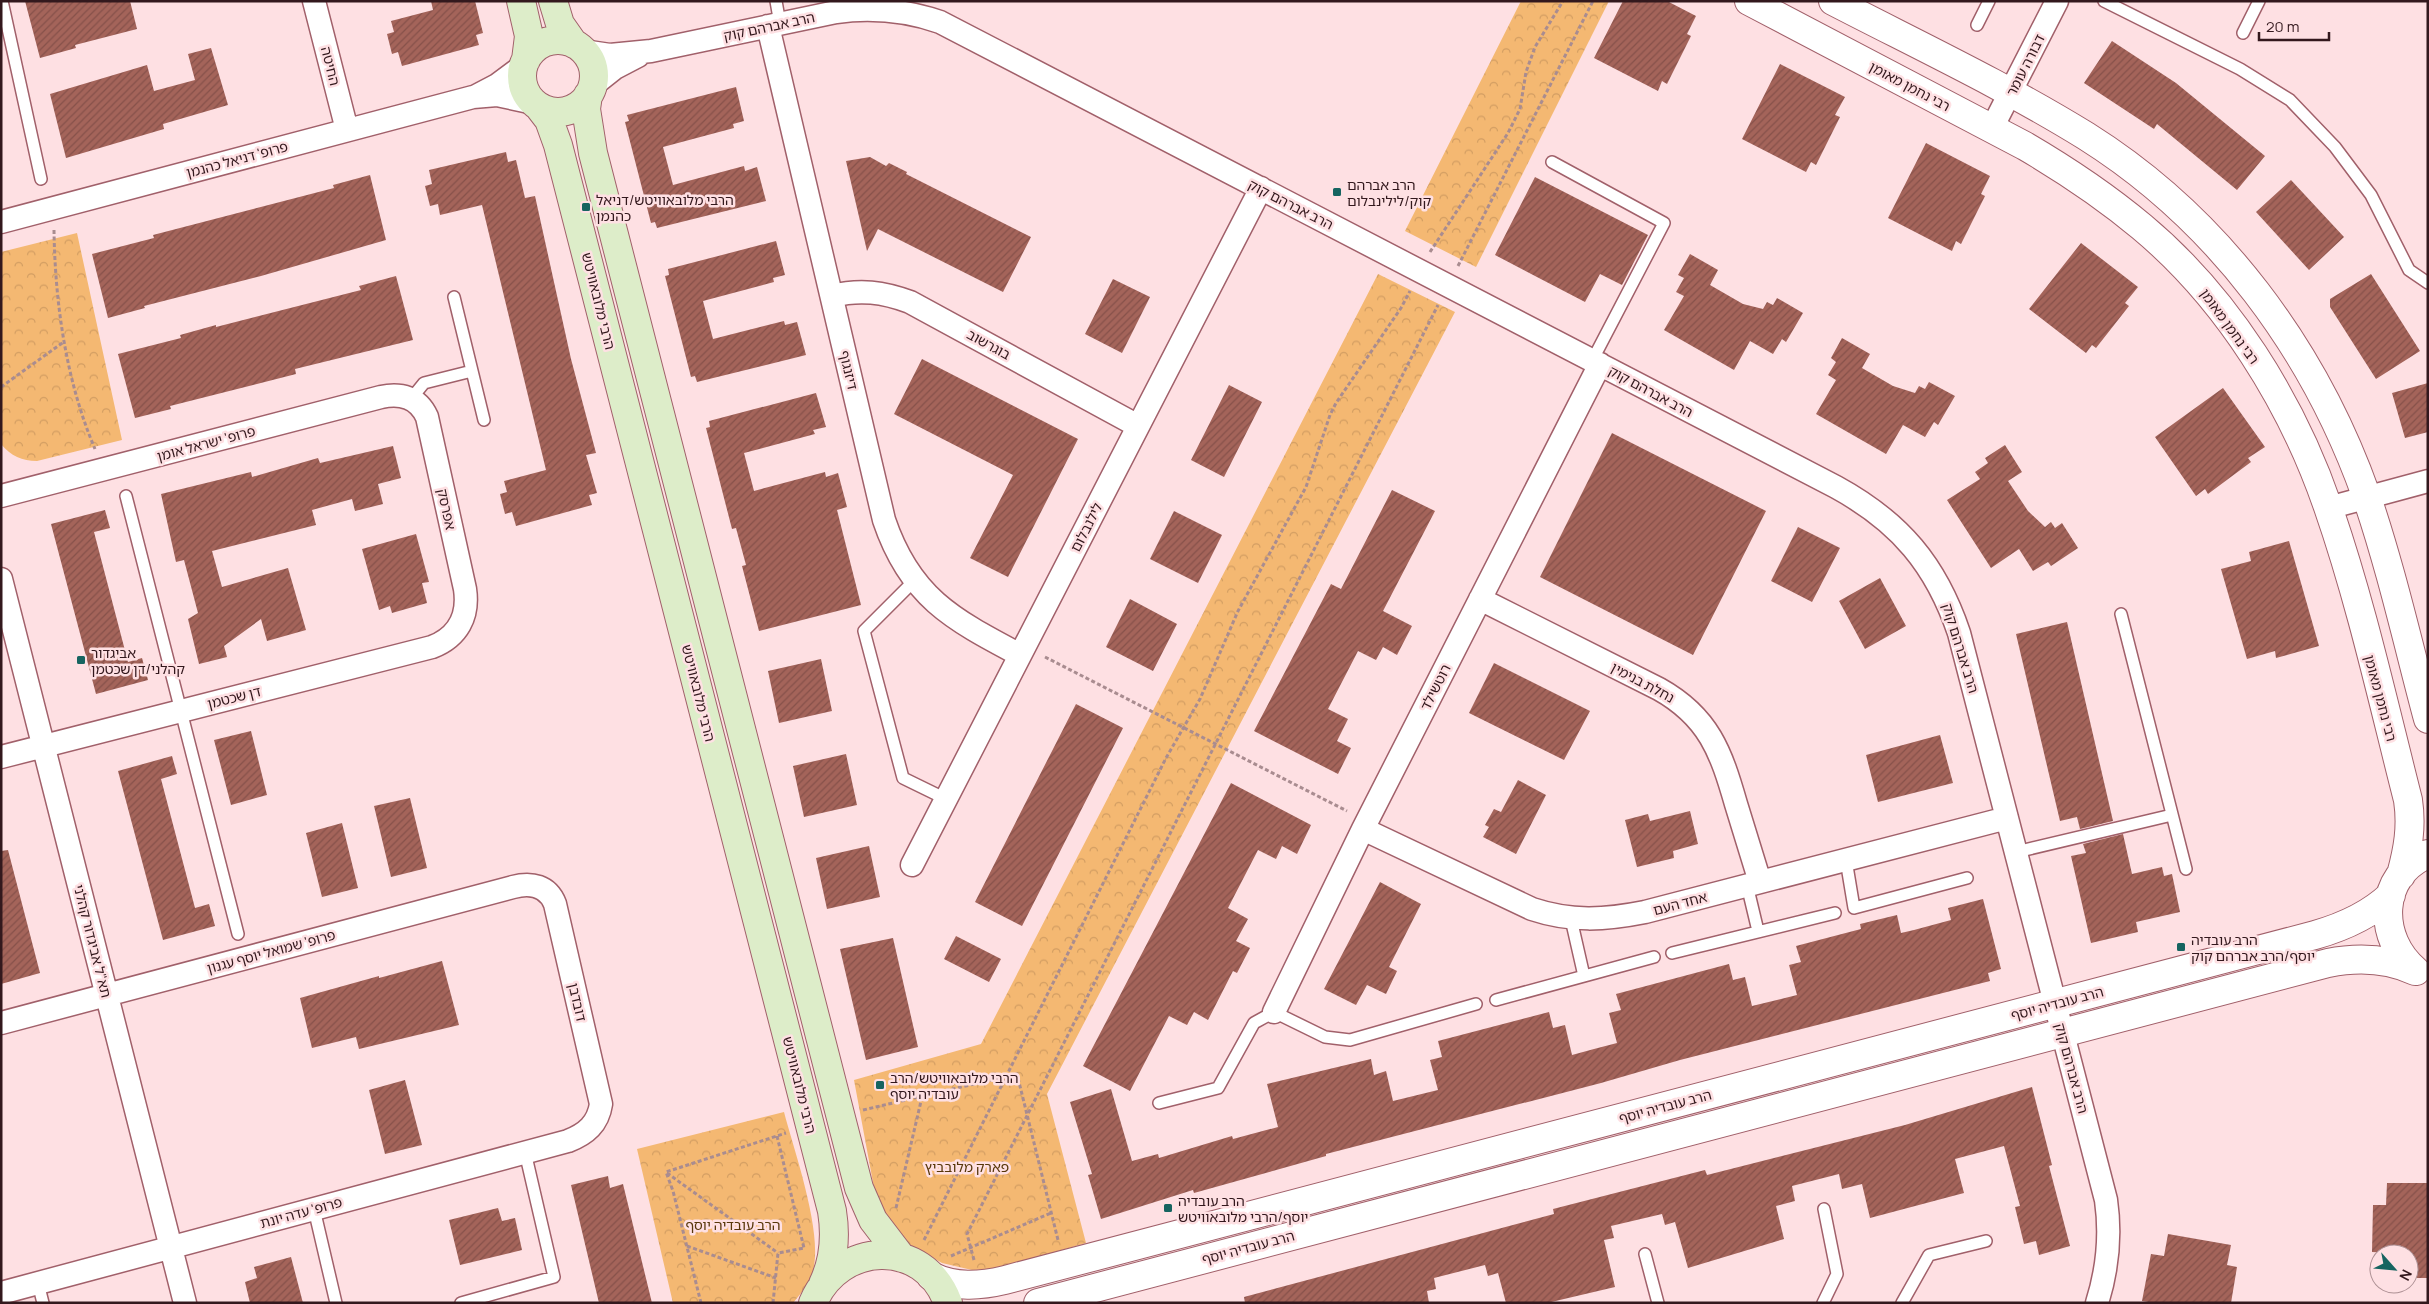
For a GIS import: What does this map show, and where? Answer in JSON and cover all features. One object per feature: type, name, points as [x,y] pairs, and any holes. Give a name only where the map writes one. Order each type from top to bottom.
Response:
[{"type":"main road","points":[[521,1],[529,36],[523,85],[536,105],[552,111],[569,110],[583,102],[590,91]]},
{"type":"main road","points":[[553,1],[560,24],[593,70],[586,109],[593,153],[862,1196],[874,1220],[911,1261],[943,1291],[948,1303]]},
{"type":"main road","points":[[525,63],[533,51],[544,43],[563,40],[578,48]]},
{"type":"main road","name":"הרבי מלובאוויטש","points":[[536,105],[549,120],[558,145],[832,1211],[834,1243],[830,1267],[818,1293]]},
{"type":"main road","points":[[818,1293],[841,1266],[862,1257],[880,1254],[911,1261]]},
{"type":"street","name":"החיטה","points":[[314,1],[347,130]]},
{"type":"street","name":"רבי נחמן מאומן","points":[[1749,1],[1992,128],[2066,170],[2105,198],[2149,234],[2208,295],[2246,344],[2276,392],[2303,446],[2328,508],[2348,571],[2408,800],[2412,822],[2409,844],[2388,914],[2392,942],[2402,958],[2422,975]]},
{"type":"street","points":[[1834,1],[2087,137],[2129,166],[2169,198],[2208,235],[2244,276],[2278,322],[2310,373],[2339,429],[2366,497],[2386,560],[2428,719]]},
{"type":"street","name":"דבורה עומר","points":[[1992,128],[2055,2]]},
{"type":"street","name":"הרב אברהם קוק","points":[[578,48],[610,55],[651,51],[860,9],[898,10],[926,17],[955,29],[1858,500],[1896,528],[1910,543],[1935,577],[1952,614],[2102,1180],[2109,1218],[2108,1256],[2097,1303]]},
{"type":"street","name":"דיזנגוף","points":[[774,25],[832,296],[884,520],[892,544],[914,581],[927,595],[956,618],[1022,651]]},
{"type":"street","name":"הרב אברהם קוק","points":[[590,91],[615,68],[651,51]]},
{"type":"street","name":"פרופ' דניאל כהנמן","points":[[473,97],[497,85],[525,63]]},
{"type":"street","name":"פרופ' דניאל כהנמן","points":[[1,222],[473,97],[497,95],[536,105]]},
{"type":"street","name":"לילנבלום","points":[[912,865],[1261,188]]},
{"type":"street","name":"בוגרשוב","points":[[832,296],[868,291],[886,294],[910,302],[1138,426]]},
{"type":"street","name":"רוטשילד","points":[[1274,1012],[1596,362]]},
{"type":"street","name":"פרופ' ישראל אומן","points":[[1,496],[381,397],[399,396],[411,399]]},
{"type":"street","name":"אפרסק","points":[[411,399],[424,410],[429,424],[465,589],[465,612],[460,625]]},
{"type":"street","points":[[2328,508],[2428,481]]},
{"type":"street","name":"תא\"ל אביגדור קהלני","points":[[1,579],[185,1303]]},
{"type":"street","name":"נחלת בנימין","points":[[1480,599],[1660,689],[1692,712],[1712,738],[1723,759],[1753,883]]},
{"type":"street","name":"דן שכטמן","points":[[1,757],[432,647],[446,641],[460,625]]},
{"type":"street","name":"אחד העם","points":[[1365,826],[1532,909],[1571,919],[1598,919],[1628,915],[2007,818]]},
{"type":"street","name":"הרב עובדיה יוסף","points":[[911,1261],[955,1284],[980,1284],[1064,1265],[2326,932],[2371,912],[2414,862],[2428,854]]},
{"type":"street","name":"פרופ' שמואל יוסף עגנון","points":[[1,1023],[513,887],[531,884],[541,887]]},
{"type":"street","name":"דובדבן","points":[[541,887],[549,893],[556,904],[599,1089],[600,1104],[595,1122]]},
{"type":"street","name":"הרב עובדיה יוסף","points":[[1038,1303],[2339,961],[2368,959],[2386,961],[2422,975]]},
{"type":"street","name":"פרופ' עדה יונת","points":[[1,1293],[40,1293],[171,1247],[575,1138],[587,1131],[595,1122]]},
{"type":"lane","points":[[2,1],[41,179]]},
{"type":"lane","points":[[774,25],[776,1]]},
{"type":"lane","points":[[1977,25],[1989,1]]},
{"type":"lane","points":[[2104,1],[2240,69],[2290,100],[2335,147],[2370,195],[2409,270],[2428,283]]},
{"type":"lane","points":[[2243,33],[2259,1]]},
{"type":"lane","points":[[1552,162],[1664,223],[1596,362]]},
{"type":"lane","points":[[454,297],[484,420]]},
{"type":"lane","points":[[411,399],[424,383],[472,371]]},
{"type":"lane","points":[[126,496],[238,934]]},
{"type":"lane","points":[[914,581],[864,631],[903,778],[946,799]]},
{"type":"lane","points":[[2121,614],[2186,869]]},
{"type":"lane","points":[[2016,852],[2172,815]]},
{"type":"lane","points":[[1846,860],[1854,908],[1967,878]]},
{"type":"lane","points":[[1753,883],[1758,931]]},
{"type":"lane","points":[[1672,953],[1835,912]]},
{"type":"lane","points":[[1571,919],[1584,976]]},
{"type":"lane","points":[[1496,1000],[1654,957]]},
{"type":"lane","points":[[1159,1103],[1218,1088],[1254,1023],[1274,1012],[1325,1037],[1350,1040],[1476,1004]]},
{"type":"lane","points":[[461,1303],[554,1277],[525,1152]]},
{"type":"lane","points":[[314,1208],[336,1303]]},
{"type":"lane","points":[[1823,1303],[1837,1274],[1824,1209]]},
{"type":"lane","points":[[1902,1303],[1929,1255],[1986,1241]]},
{"type":"lane","points":[[1646,1254],[1658,1303]]},
{"type":"path","points":[[911,1261],[1183,728],[1200,699],[1238,611],[1306,487],[1336,403],[1401,308],[1435,240],[1508,133],[1520,109],[1526,72],[1535,47],[1564,1]]},
{"type":"path","points":[[980,1284],[967,1234],[1593,1]]},
{"type":"path","points":[[53,208],[56,271],[64,340],[72,380],[86,426],[95,448],[107,469]]},
{"type":"path","points":[[1,387],[64,340]]},
{"type":"path","points":[[1022,651],[1215,744],[1365,826]]},
{"type":"path","points":[[840,1115],[1018,1074],[1064,1265]]},
{"type":"path","points":[[911,1261],[922,1097]]},
{"type":"path","points":[[666,1172],[810,1125]]},
{"type":"path","points":[[777,1136],[804,1248]]},
{"type":"path","points":[[666,1172],[701,1302],[705,1303]]},
{"type":"path","points":[[666,1172],[778,1252],[834,1243]]},
{"type":"path","points":[[911,1261],[971,1248],[1051,1213]]},
{"type":"path","points":[[687,1245],[776,1278]]},
{"type":"path","points":[[773,1303],[778,1252]]},
{"type":"green space","points":[[1521,1],[1609,1],[1476,267],[1405,231]]},
{"type":"green space","points":[[77,233],[122,440],[37,461],[26,460],[13,455],[1,444],[1,252]]},
{"type":"green space","name":"פארק מלובביץ","points":[[1378,274],[1455,312],[1047,1094],[1086,1243],[996,1269],[972,1270],[942,1263],[907,1243],[877,1204],[854,1080],[981,1044]]},
{"type":"green space","name":"הרב עובדיה יוסף","points":[[784,1112],[807,1194],[815,1239],[815,1258],[809,1281],[793,1303],[673,1303],[637,1149]]},
{"type":"building","points":[[25,1],[130,1],[137,29],[75,45],[76,48],[40,58]]},
{"type":"building","points":[[431,1],[475,1],[483,33],[476,35],[479,45],[402,66],[398,52],[392,54],[387,34],[394,32],[391,21],[433,10]]},
{"type":"building","points":[[1623,1],[1667,1],[1696,16],[1687,34],[1691,36],[1667,84],[1662,81],[1658,91],[1594,58]]},
{"type":"building","points":[[2112,41],[2176,83],[2265,156],[2237,190],[2157,124],[2154,129],[2084,83]]},
{"type":"building","points":[[211,48],[228,105],[163,124],[164,129],[66,158],[50,94],[147,65],[154,91],[195,80],[188,54]]},
{"type":"building","points":[[1780,64],[1845,97],[1835,115],[1840,117],[1816,165],[1811,162],[1806,172],[1742,139]]},
{"type":"building","points":[[736,87],[744,121],[733,124],[734,128],[663,147],[673,185],[744,166],[745,171],[757,167],[766,201],[657,228],[655,222],[651,223],[625,122],[629,121],[627,115]]},
{"type":"building","points":[[1926,143],[1990,176],[1981,194],[1985,196],[1961,244],[1956,241],[1952,251],[1888,218]]},
{"type":"building","points":[[506,152],[508,162],[516,160],[525,198],[535,196],[571,359],[596,453],[586,455],[597,493],[589,495],[592,505],[516,526],[512,512],[505,514],[500,494],[507,492],[504,481],[546,470],[482,205],[440,215],[438,204],[430,206],[425,186],[432,184],[429,170]]},
{"type":"building","points":[[870,157],[886,166],[889,163],[907,172],[906,174],[1031,237],[1003,292],[878,229],[867,251],[846,161]]},
{"type":"building","points":[[370,175],[386,240],[261,276],[144,306],[145,308],[108,318],[92,254],[154,238],[153,235],[334,188],[333,185]]},
{"type":"building","points":[[1535,177],[1648,235],[1622,285],[1600,274],[1585,302],[1495,255]]},
{"type":"building","points":[[2291,180],[2344,237],[2309,270],[2256,212]]},
{"type":"building","points":[[776,241],[785,275],[773,278],[774,282],[703,301],[713,339],[784,321],[785,325],[797,322],[806,355],[697,382],[695,376],[691,377],[665,276],[669,275],[668,269]]},
{"type":"building","points":[[2081,243],[2138,287],[2125,303],[2129,306],[2096,348],[2092,345],[2086,353],[2029,309]]},
{"type":"building","points":[[1690,254],[1718,270],[1710,285],[1743,304],[1763,309],[1767,302],[1773,305],[1777,298],[1803,313],[1786,342],[1782,339],[1773,354],[1750,341],[1734,370],[1664,330],[1684,296],[1676,292],[1684,278],[1678,275]]},
{"type":"building","points":[[2371,274],[2420,351],[2376,379],[2330,307],[2330,299]]},
{"type":"building","points":[[396,276],[413,340],[295,369],[296,374],[170,406],[171,409],[135,418],[118,354],[181,338],[180,335],[216,325],[216,327],[361,290],[359,286]]},
{"type":"building","points":[[1113,279],[1150,297],[1122,353],[1085,334]]},
{"type":"building","points":[[1842,338],[1870,354],[1862,368],[1893,386],[1915,393],[1919,386],[1925,389],[1929,382],[1955,396],[1938,425],[1934,422],[1925,437],[1903,425],[1886,454],[1816,414],[1836,380],[1828,375],[1836,362],[1831,358]]},
{"type":"building","points":[[922,359],[1078,439],[1008,577],[970,558],[1013,475],[894,414]]},
{"type":"building","points":[[2428,383],[2428,432],[2405,438],[2392,393]]},
{"type":"building","points":[[1229,385],[1262,402],[1224,477],[1191,460]]},
{"type":"building","points":[[2223,388],[2265,447],[2248,458],[2251,462],[2208,494],[2205,489],[2196,496],[2155,437]]},
{"type":"building","points":[[816,393],[826,427],[813,430],[815,434],[744,453],[754,491],[825,472],[826,477],[838,473],[847,507],[837,510],[861,605],[759,631],[742,566],[746,565],[736,528],[732,529],[706,428],[710,427],[709,421]]},
{"type":"building","points":[[1612,433],[1766,511],[1693,655],[1540,577]]},
{"type":"building","points":[[2005,445],[2022,472],[2008,481],[2028,511],[2045,527],[2051,522],[2055,528],[2062,523],[2078,548],[2051,566],[2048,562],[2033,571],[2019,549],[1991,568],[1947,500],[1980,479],[1975,472],[1988,463],[1985,458]]},
{"type":"building","points":[[393,446],[401,478],[378,484],[383,504],[355,511],[352,499],[312,510],[316,525],[212,551],[222,587],[288,568],[306,630],[267,641],[261,619],[224,646],[227,657],[199,664],[188,619],[198,613],[184,560],[176,562],[161,494],[251,472],[252,477],[318,458],[320,463]]},
{"type":"building","points":[[1392,490],[1435,511],[1383,611],[1412,626],[1397,655],[1383,647],[1376,660],[1358,651],[1328,709],[1348,719],[1337,741],[1351,748],[1338,774],[1254,731],[1331,584],[1341,589]]},
{"type":"building","points":[[105,510],[110,528],[94,532],[128,662],[142,658],[148,680],[96,694],[51,524]]},
{"type":"building","points":[[1174,511],[1222,535],[1198,583],[1150,559]]},
{"type":"building","points":[[1798,527],[1840,548],[1812,602],[1771,581]]},
{"type":"building","points":[[416,534],[429,582],[422,583],[427,603],[392,613],[390,606],[379,610],[362,549]]},
{"type":"building","points":[[2289,541],[2319,646],[2276,658],[2275,651],[2247,659],[2221,569],[2251,561],[2249,552]]},
{"type":"building","points":[[1880,578],[1906,626],[1865,649],[1839,601]]},
{"type":"building","points":[[1130,599],[1177,624],[1153,671],[1106,647]]},
{"type":"building","points":[[2067,622],[2113,821],[2080,829],[2077,817],[2060,821],[2016,634]]},
{"type":"building","points":[[821,659],[832,711],[779,723],[768,671]]},
{"type":"building","points":[[1494,663],[1590,711],[1564,760],[1469,713]]},
{"type":"building","points":[[1076,704],[1123,728],[1022,926],[975,902]]},
{"type":"building","points":[[251,731],[267,795],[231,805],[214,740]]},
{"type":"building","points":[[1940,735],[1953,783],[1878,802],[1866,755]]},
{"type":"building","points":[[846,754],[857,805],[804,817],[793,766]]},
{"type":"building","points":[[172,756],[177,774],[161,779],[195,908],[209,904],[215,926],[163,940],[118,771]]},
{"type":"building","points":[[1518,780],[1546,795],[1516,854],[1483,837],[1489,827],[1485,825],[1494,809],[1501,812]]},
{"type":"building","points":[[1231,783],[1311,825],[1297,854],[1282,846],[1276,859],[1258,850],[1228,908],[1248,919],[1236,941],[1250,948],[1237,973],[1233,971],[1208,1020],[1194,1012],[1187,1025],[1169,1016],[1130,1091],[1083,1066]]},
{"type":"building","points":[[410,798],[427,868],[391,877],[374,806]]},
{"type":"building","points":[[1690,811],[1698,844],[1673,851],[1674,858],[1637,867],[1625,820],[1648,814],[1650,821]]},
{"type":"building","points":[[342,823],[358,888],[322,897],[306,833]]},
{"type":"building","points":[[2123,834],[2132,874],[2162,867],[2164,876],[2172,874],[2180,912],[2136,922],[2138,932],[2091,943],[2071,856],[2086,853],[2083,844]]},
{"type":"building","points":[[869,846],[880,897],[827,909],[816,858]]},
{"type":"building","points":[[8,850],[40,973],[1,984],[1,851]]},
{"type":"building","points":[[1380,882],[1421,904],[1389,967],[1397,971],[1386,994],[1367,985],[1356,1005],[1324,989]]},
{"type":"building","points":[[1983,899],[2001,969],[1988,973],[1990,981],[1680,1060],[1601,1083],[1326,1154],[1326,1156],[1194,1193],[1193,1190],[1101,1219],[1088,1175],[1092,1174],[1070,1102],[1111,1089],[1132,1161],[1158,1154],[1159,1158],[1232,1136],[1233,1139],[1278,1127],[1267,1084],[1371,1059],[1374,1075],[1386,1071],[1393,1101],[1438,1090],[1430,1060],[1442,1057],[1438,1041],[1549,1012],[1553,1028],[1565,1025],[1572,1055],[1617,1043],[1609,1013],[1621,1010],[1616,994],[1729,964],[1733,980],[1745,977],[1752,1006],[1797,995],[1789,965],[1801,962],[1796,946],[1861,929],[1860,924],[1897,915],[1901,933],[1914,930],[1951,920],[1948,908]]},
{"type":"building","points":[[956,936],[1001,959],[989,982],[944,959]]},
{"type":"building","points":[[893,938],[918,1047],[866,1060],[840,949]]},
{"type":"building","points":[[442,961],[459,1025],[359,1049],[356,1037],[312,1048],[300,998]]},
{"type":"building","points":[[405,1080],[422,1145],[385,1154],[369,1090]]},
{"type":"building","points":[[2032,1087],[2052,1165],[2049,1166],[2070,1246],[2039,1255],[2036,1241],[2024,1244],[2015,1207],[2020,1206],[2004,1146],[1955,1159],[1964,1193],[1870,1218],[1862,1184],[1842,1189],[1839,1174],[1792,1186],[1795,1201],[1776,1206],[1784,1239],[1688,1268],[1675,1222],[1665,1225],[1662,1214],[1611,1226],[1614,1238],[1604,1240],[1615,1287],[1547,1303],[1506,1303],[1498,1273],[1488,1276],[1485,1265],[1434,1278],[1436,1289],[1427,1291],[1429,1303],[1245,1303],[1244,1297],[1554,1214],[1553,1209],[1705,1170],[1707,1175],[1905,1125]]},
{"type":"building","points":[[608,1176],[610,1188],[623,1184],[652,1303],[599,1303],[571,1185]]},
{"type":"building","points":[[2387,1183],[2428,1183],[2428,1278],[2419,1278],[2419,1244],[2372,1244],[2373,1205],[2386,1205]]},
{"type":"building","points":[[498,1208],[502,1221],[515,1218],[522,1250],[460,1265],[449,1220]]},
{"type":"building","points":[[2168,1234],[2231,1245],[2227,1265],[2237,1267],[2231,1303],[2155,1303],[2142,1301],[2151,1254],[2164,1256]]},
{"type":"building","points":[[291,1257],[303,1303],[250,1303],[245,1282],[257,1278],[254,1267]]},
{"type":"place","name":"הרב אברהם קוק/לילינבלום","points":[[1337,192]]},
{"type":"place","name":"הרבי מלובאוויטש/דניאל כהנמן","points":[[586,207]]},
{"type":"place","name":"אביגדור קהלני/דן שכטמן","points":[[81,660]]},
{"type":"place","name":"הרב עובדיה יוסף/הרב אברהם קוק","points":[[2181,947]]},
{"type":"place","name":"הרבי מלובאוויטש/הרב עובדיה יוסף","points":[[880,1085]]},
{"type":"place","name":"הרב עובדיה יוסף/הרבי מלובאוויטש","points":[[1168,1208]]}]
